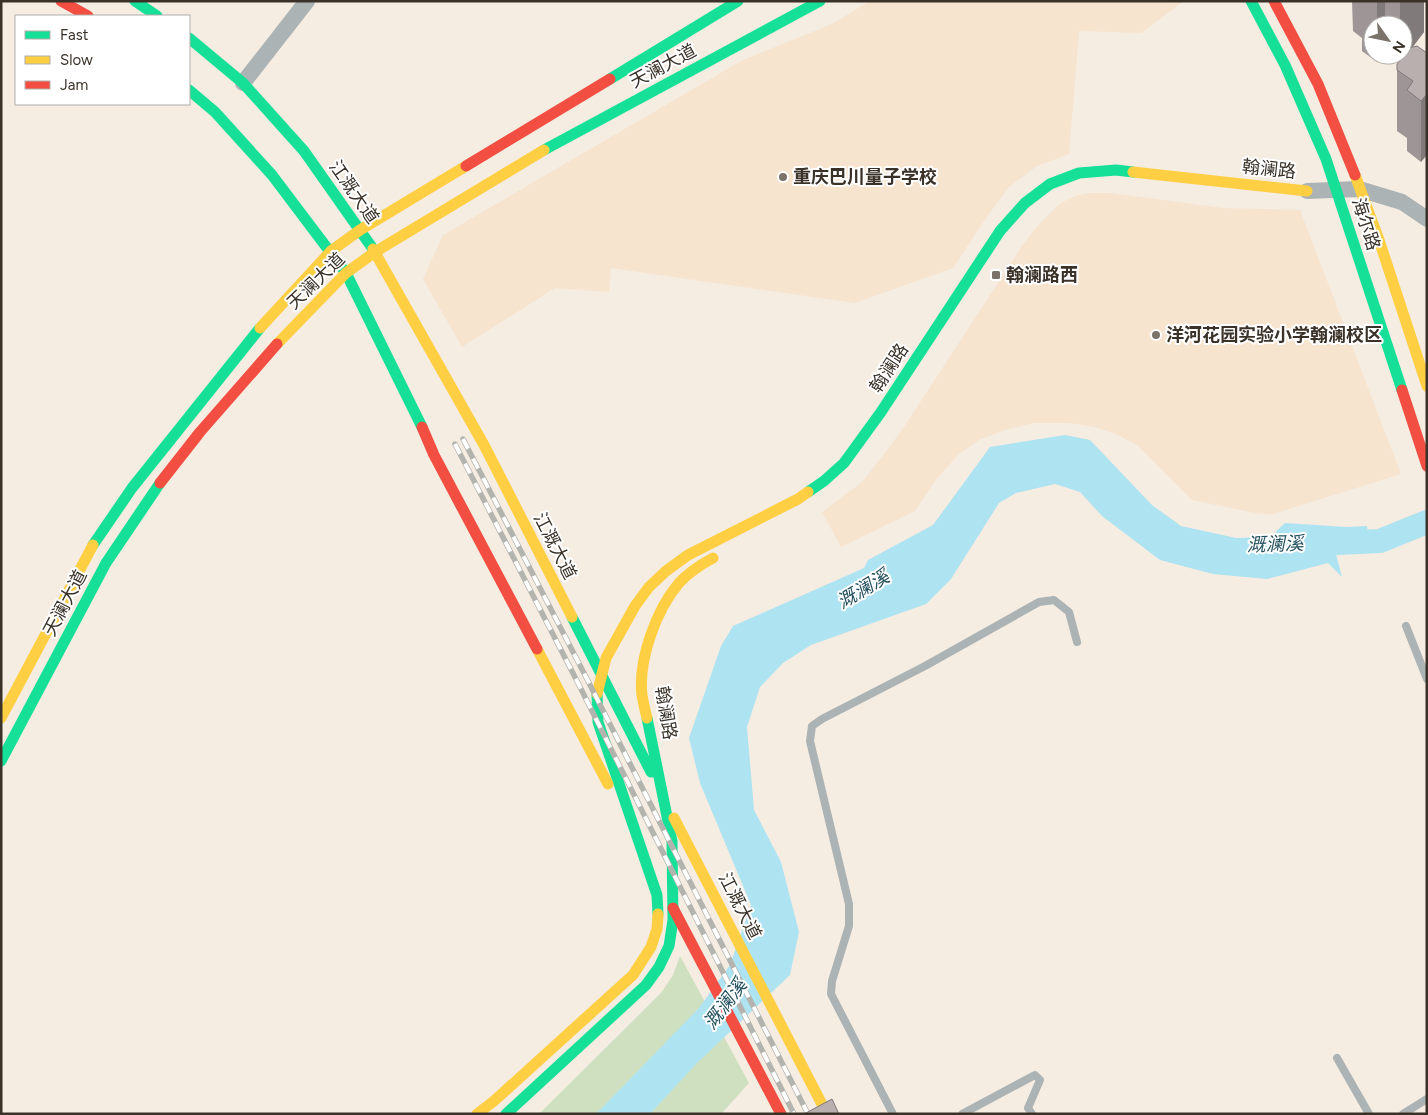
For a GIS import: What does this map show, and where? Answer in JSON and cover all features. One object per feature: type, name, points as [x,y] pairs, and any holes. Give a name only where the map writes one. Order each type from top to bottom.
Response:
[{"type":"street","points":[[61,1],[86,15]]},
{"type":"street","points":[[136,1],[156,15]]},
{"type":"street","points":[[243,82],[307,1]]},
{"type":"street","name":"天澜大道","points":[[1,718],[88,553],[132,488],[264,323],[331,251],[360,230],[738,1]]},
{"type":"street","name":"天澜大道","points":[[1,761],[106,562],[150,496],[200,432],[278,342],[346,273],[375,252],[537,154],[820,1]]},
{"type":"street","name":"海尔路","points":[[1251,1],[1286,65],[1326,159],[1427,466]]},
{"type":"street","name":"海尔路","points":[[1274,1],[1323,94],[1346,150],[1372,218],[1427,386]]},
{"type":"street","name":"江溉大道","points":[[190,39],[243,82],[304,151],[375,252],[484,446],[826,1111]]},
{"type":"street","points":[[190,91],[215,112],[272,175],[346,273],[423,428],[434,455],[781,1114]]},
{"type":"street","name":"翰澜路","points":[[477,1114],[494,1101],[633,975],[645,959],[654,942],[658,918],[656,895],[598,722],[597,692],[606,658],[634,606],[649,586],[666,571],[688,556],[798,499],[824,481],[844,463],[881,412],[1000,232],[1018,209],[1034,194],[1053,181],[1075,173],[1116,170],[1307,191]]},
{"type":"street","name":"翰澜路","points":[[1010,236],[1026,216],[1058,190],[1094,181],[1114,181],[1227,193],[1307,191]]},
{"type":"street","points":[[1307,191],[1359,189],[1402,202],[1427,219]]},
{"type":"street","name":"翰澜路","points":[[506,1114],[646,985],[659,966],[669,946],[673,920],[672,841],[642,694],[643,666],[658,617],[679,583],[696,567],[721,554]]},
{"type":"lane","points":[[894,1114],[831,994],[832,981],[849,926],[849,904],[810,741],[812,726],[925,666],[1038,602],[1054,600],[1069,612],[1077,642]]},
{"type":"lane","points":[[1406,626],[1427,679]]},
{"type":"lane","points":[[1337,1058],[1369,1114]]},
{"type":"lane","points":[[962,1114],[1035,1075],[1040,1080],[1028,1108],[1032,1114]]},
{"type":"lane","points":[[1403,1114],[1427,1099]]},
{"type":"shaded area","name":"重庆巴川量子学校","points":[[870,1],[1184,1],[1141,33],[1079,31],[1069,154],[1037,166],[1009,187],[953,268],[855,303],[611,268],[609,292],[555,288],[462,347],[423,279],[443,235],[743,60],[832,24]]},
{"type":"shaded area","name":"洋河花园实验小学翰澜校区","points":[[1090,193],[1110,193],[1223,208],[1300,210],[1401,474],[1273,514],[1260,514],[1192,500],[1138,446],[1118,435],[1095,427],[1069,423],[1034,423],[1005,430],[979,440],[958,455],[935,481],[915,511],[841,547],[822,512],[862,482],[885,453],[1037,226],[1061,203],[1075,196]]},
{"type":"green space","points":[[680,956],[749,1083],[721,1114],[539,1114],[661,993],[673,975]]},
{"type":"water","points":[[1065,435],[1090,440],[1152,505],[1181,526],[1236,538],[1270,537],[1285,523],[1346,527],[1367,526],[1370,549],[1336,554],[1342,577],[1328,563],[1267,579],[1213,574],[1160,560],[1102,516],[1080,492],[1055,484],[1016,493],[999,503],[951,579],[926,604],[811,645],[783,663],[760,687],[747,727],[754,810],[781,862],[799,932],[790,975],[697,1063],[650,1114],[596,1114],[699,1008],[730,965],[751,905],[700,783],[689,738],[721,646],[733,626],[864,568],[868,560],[933,525],[990,447]]},
{"type":"building","points":[[1417,46],[1427,53],[1427,94],[1421,101],[1407,90],[1413,81],[1397,70],[1397,65],[1413,65],[1413,47]]},
{"type":"building","points":[[832,1099],[839,1114],[804,1114]]},
{"type":"waterway","name":"溉澜溪","points":[[1337,543],[1380,541],[1427,522]]},
{"type":"railway","points":[[463,439],[808,1114]]},
{"type":"railway","points":[[455,444],[578,683],[794,1114]]},
{"type":"traffic: fast","points":[[135,1],[156,15]]},
{"type":"traffic: fast","points":[[610,79],[738,1]]},
{"type":"traffic: fast","points":[[544,150],[820,1]]},
{"type":"traffic: fast","points":[[1251,1],[1285,65],[1326,159],[1402,390]]},
{"type":"traffic: fast","points":[[190,39],[243,83],[304,151],[373,249]]},
{"type":"traffic: fast","points":[[190,91],[215,112],[272,175],[346,273],[422,427]]},
{"type":"traffic: fast","points":[[808,492],[844,463],[881,412],[1000,231],[1025,203],[1050,184],[1079,173],[1116,170],[1133,172]]},
{"type":"traffic: fast","points":[[93,545],[132,488],[260,328]]},
{"type":"traffic: fast","points":[[1,761],[106,563],[160,483]]},
{"type":"traffic: fast","points":[[572,617],[651,772]]},
{"type":"traffic: fast","points":[[597,694],[598,722],[657,895],[658,914]]},
{"type":"traffic: fast","points":[[506,1114],[646,985],[659,967],[669,946],[673,920],[672,841],[647,718]]},
{"type":"traffic: slow","points":[[277,344],[346,273],[375,252],[544,150]]},
{"type":"traffic: slow","points":[[260,328],[331,251],[360,230],[466,166]]},
{"type":"traffic: slow","points":[[1133,172],[1307,191]]},
{"type":"traffic: slow","points":[[1355,175],[1379,240],[1427,386]]},
{"type":"traffic: slow","points":[[373,249],[484,445],[572,617]]},
{"type":"traffic: slow","points":[[597,694],[606,658],[635,606],[649,587],[666,571],[688,555],[798,499],[808,492]]},
{"type":"traffic: slow","points":[[1,718],[93,545]]},
{"type":"traffic: slow","points":[[647,718],[641,681],[646,651],[656,621],[679,583],[695,569],[713,558]]},
{"type":"traffic: slow","points":[[537,649],[608,784]]},
{"type":"traffic: slow","points":[[674,818],[827,1114]]},
{"type":"traffic: slow","points":[[477,1114],[494,1101],[633,975],[651,947],[657,929],[658,914]]},
{"type":"traffic: jam","points":[[61,1],[86,15]]},
{"type":"traffic: jam","points":[[1274,1],[1318,84],[1355,175]]},
{"type":"traffic: jam","points":[[466,166],[610,79]]},
{"type":"traffic: jam","points":[[160,483],[200,432],[277,344]]},
{"type":"traffic: jam","points":[[1402,390],[1427,466]]},
{"type":"traffic: jam","points":[[422,427],[434,455],[537,649]]},
{"type":"traffic: jam","points":[[673,908],[781,1114]]},
{"type":"place","name":"重庆巴川量子学校","points":[[783,177]]},
{"type":"place","name":"翰澜路西","points":[[996,275]]},
{"type":"place","name":"洋河花园实验小学翰澜校区","points":[[1156,335]]}]
